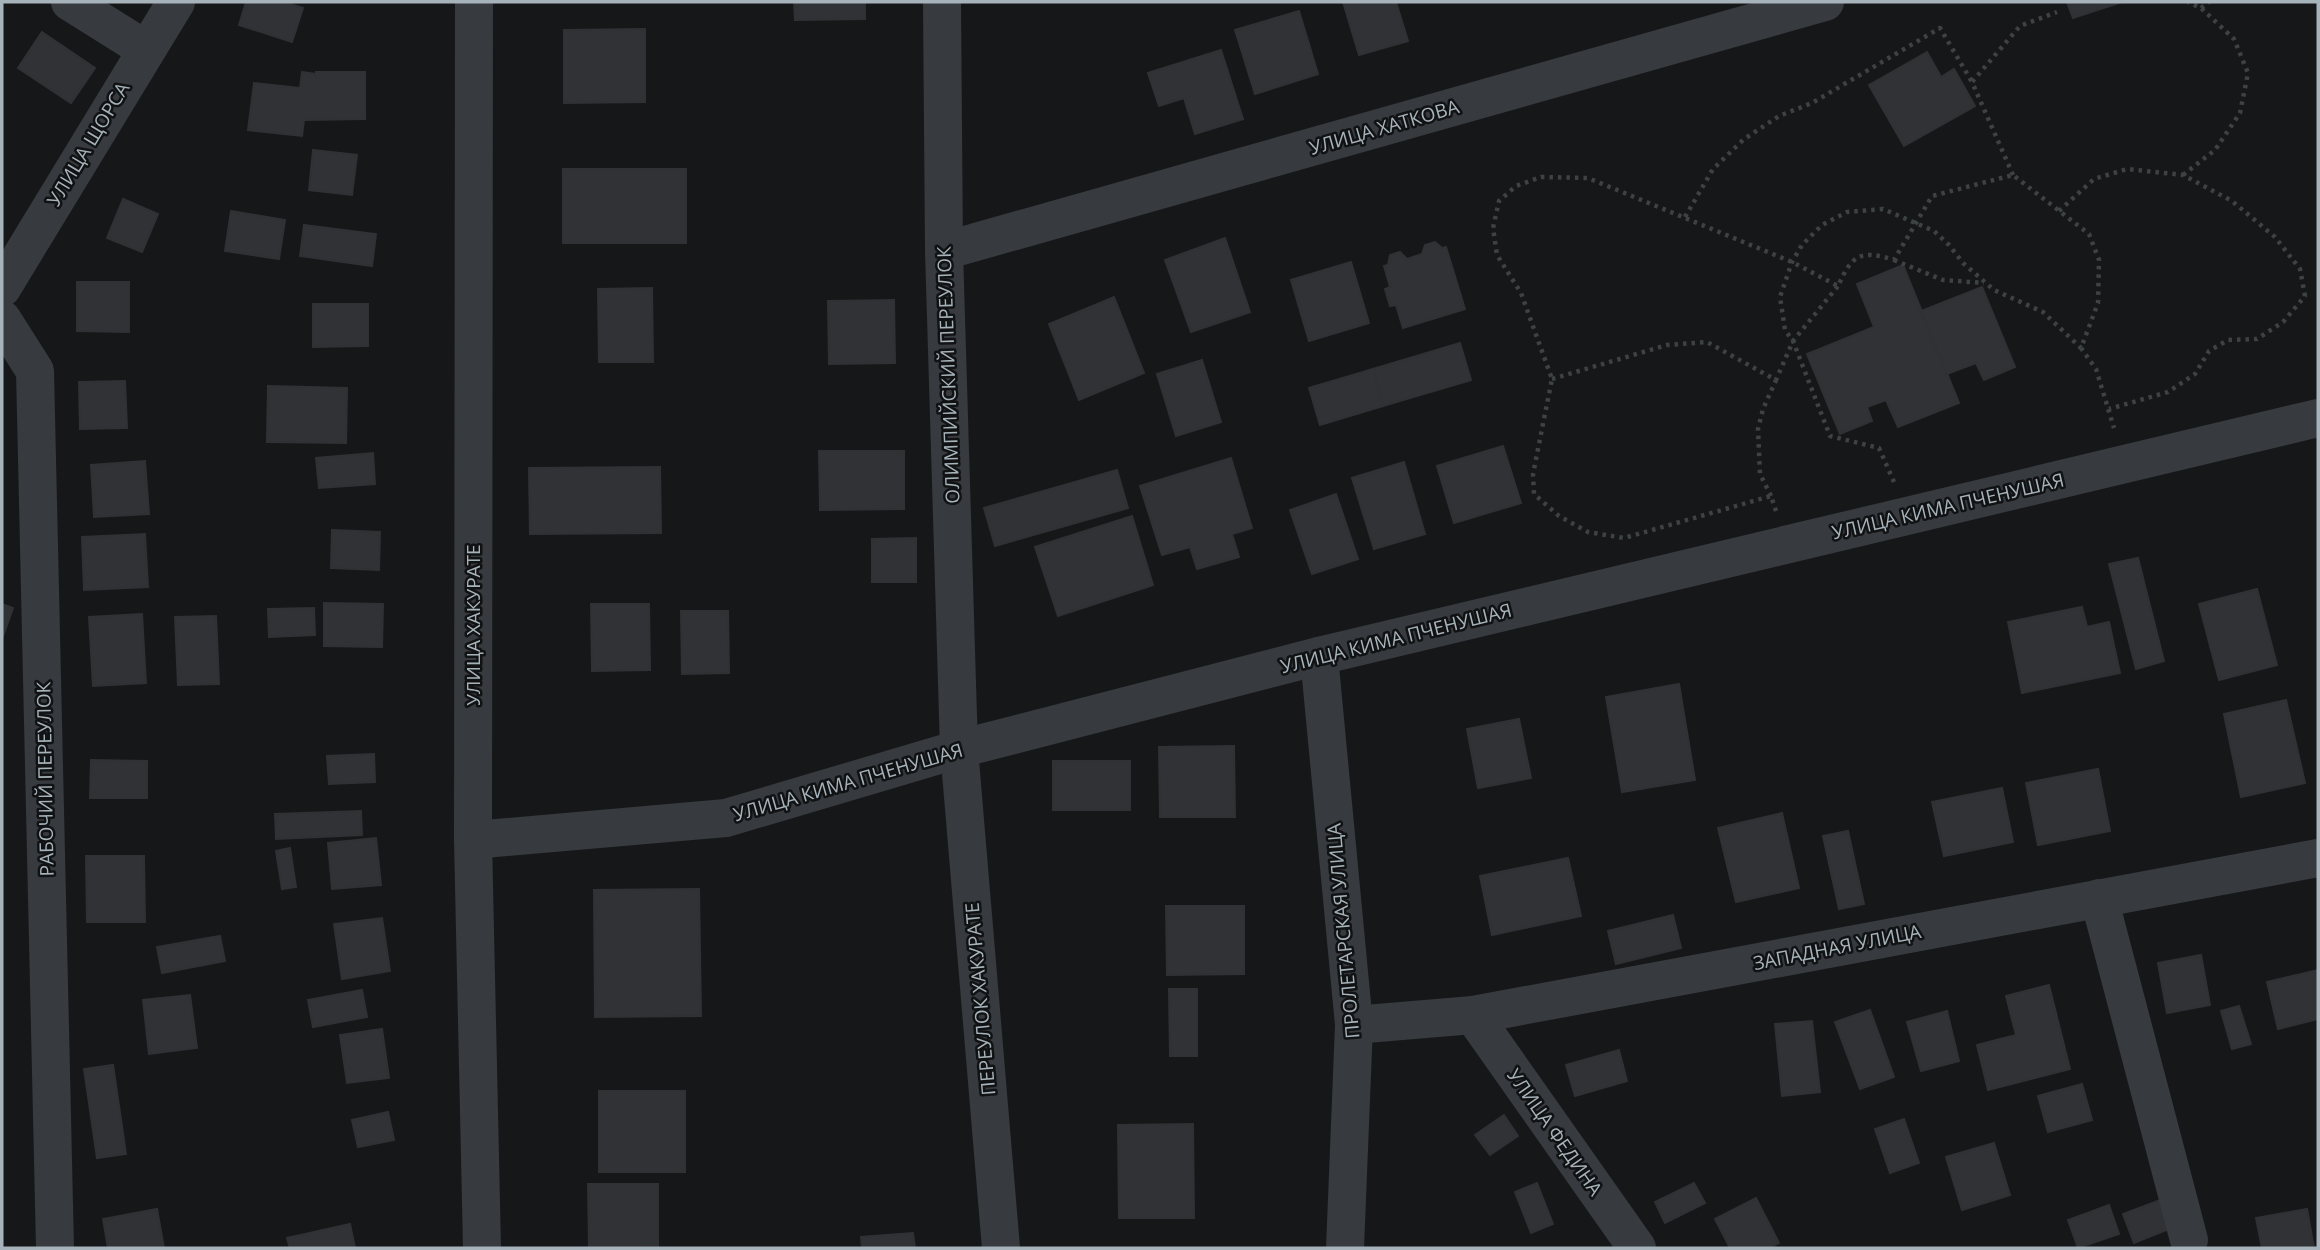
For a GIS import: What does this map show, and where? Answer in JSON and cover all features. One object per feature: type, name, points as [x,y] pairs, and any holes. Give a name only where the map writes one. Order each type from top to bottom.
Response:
[{"type":"street","points":[[70,2],[145,48]]},
{"type":"street","name":"УЛИЦА ЩОРСА","points":[[2,288],[145,48],[176,2]]},
{"type":"street","name":"УЛИЦА ХАКУРАТЕ","points":[[474,2],[473,840],[481,1248]]},
{"type":"street","name":"ОЛИМПИЙСКИЙ ПЕРЕУЛОК","points":[[942,2],[944,251],[959,749]]},
{"type":"street","name":"УЛИЦА ХАТКОВА","points":[[944,251],[1825,2]]},
{"type":"street","name":"РАБОЧИЙ ПЕРЕУЛОК","points":[[2,318],[35,372],[55,1248]]},
{"type":"street","name":"УЛИЦА КИМА ПЧЕНУШАЯ","points":[[473,840],[726,818],[959,749],[1319,656],[2318,418]]},
{"type":"street","name":"ПРОЛЕТАРСКАЯ УЛИЦА","points":[[1319,656],[1354,1025],[1345,1248]]},
{"type":"street","name":"ПЕРЕУЛОК ХАКУРАТЕ","points":[[959,749],[1001,1248]]},
{"type":"street","name":"ЗАПАДНАЯ УЛИЦА","points":[[1354,1025],[1473,1015],[2318,858]]},
{"type":"street","points":[[2099,898],[2189,1240]]},
{"type":"street","name":"УЛИЦА ФЕДИНА","points":[[1473,1015],[1637,1248]]},
{"type":"path","points":[[2183,175],[2214,150],[2240,113],[2248,73],[2234,39],[2201,8],[2188,2]]},
{"type":"path","points":[[2201,8],[2209,2]]},
{"type":"path","points":[[1972,82],[2020,26],[2057,12]]},
{"type":"path","points":[[1685,217],[1713,169],[1743,140],[1779,116],[1812,103],[1940,28],[1972,82],[2013,175],[2089,234],[2099,260],[2098,303],[2081,348]]},
{"type":"path","points":[[2059,211],[2094,179],[2127,169],[2183,175],[2232,201],[2275,237],[2300,269],[2305,296],[2283,322],[2257,339],[2228,340],[2209,351],[2195,374],[2168,392],[2109,409]]},
{"type":"path","points":[[1894,260],[1931,196],[2013,175]]},
{"type":"path","points":[[1771,496],[1624,538],[1588,532],[1559,516],[1534,494],[1533,474],[1552,379],[1521,293],[1497,256],[1493,228],[1499,201],[1516,186],[1541,177],[1588,178],[1792,262],[1838,286]]},
{"type":"path","points":[[1908,516],[1879,448],[1830,436],[1793,341],[1785,330],[1780,297],[1792,262],[1802,245],[1822,225],[1847,212],[1883,209],[1934,231],[1949,244],[1963,263],[1994,290],[2043,312],[2081,348],[2096,369],[2123,465]]},
{"type":"path","points":[[1788,545],[1771,496],[1760,474],[1758,429],[1763,409],[1793,341],[1838,286],[1847,265],[1862,256],[1875,254],[1943,280],[1986,283]]},
{"type":"path","points":[[1552,379],[1667,345],[1707,342],[1776,380]]},
{"type":"building","points":[[246,2],[283,2],[303,8],[292,42],[239,25]]},
{"type":"building","points":[[794,2],[865,2],[865,19],[795,20]]},
{"type":"building","points":[[1343,2],[1396,2],[1408,41],[1359,55]]},
{"type":"building","points":[[2067,2],[2122,2],[2073,18]]},
{"type":"building","points":[[1299,11],[1318,74],[1255,94],[1235,30]]},
{"type":"building","points":[[645,29],[645,102],[564,103],[564,30]]},
{"type":"building","points":[[42,32],[95,68],[71,103],[18,68]]},
{"type":"building","points":[[1221,50],[1243,119],[1195,134],[1184,98],[1159,106],[1148,73]]},
{"type":"building","points":[[1927,52],[1941,77],[1954,69],[1975,106],[1904,146],[1869,85]]},
{"type":"building","points":[[302,72],[365,72],[365,119],[304,120],[302,136],[248,130],[254,83],[300,88]]},
{"type":"building","points":[[313,150],[357,155],[352,195],[309,190]]},
{"type":"building","points":[[563,169],[686,169],[686,243],[563,243]]},
{"type":"building","points":[[123,199],[158,214],[142,252],[107,238]]},
{"type":"building","points":[[231,211],[285,220],[279,259],[225,251]]},
{"type":"building","points":[[304,225],[376,234],[372,266],[300,256]]},
{"type":"building","points":[[1225,238],[1250,312],[1191,332],[1165,260]]},
{"type":"building","points":[[1435,242],[1442,248],[1446,247],[1465,309],[1403,328],[1396,305],[1390,306],[1385,289],[1390,287],[1384,266],[1388,265],[1390,255],[1400,252],[1407,259],[1422,254],[1425,245]]},
{"type":"building","points":[[1351,262],[1369,323],[1309,341],[1291,280]]},
{"type":"building","points":[[1903,265],[1959,403],[1898,427],[1886,400],[1867,407],[1872,421],[1840,434],[1807,354],[1874,327],[1857,284]]},
{"type":"building","points":[[77,282],[129,282],[129,332],[77,331]]},
{"type":"building","points":[[1982,287],[2015,367],[1984,380],[1976,363],[1947,374],[1921,311]]},
{"type":"building","points":[[652,288],[653,362],[599,362],[598,289]]},
{"type":"building","points":[[1114,297],[1144,373],[1079,400],[1049,324]]},
{"type":"building","points":[[894,300],[895,363],[829,364],[828,301]]},
{"type":"building","points":[[313,304],[368,304],[368,346],[313,347]]},
{"type":"building","points":[[1460,343],[1471,380],[1383,406],[1373,369]]},
{"type":"building","points":[[1202,360],[1221,422],[1176,436],[1157,374]]},
{"type":"building","points":[[1373,369],[1383,406],[1320,425],[1309,388]]},
{"type":"building","points":[[125,381],[127,428],[80,429],[79,382]]},
{"type":"building","points":[[268,386],[347,388],[346,443],[267,442]]},
{"type":"building","points":[[1503,446],[1521,503],[1454,523],[1437,466]]},
{"type":"building","points":[[819,451],[904,451],[904,509],[820,510]]},
{"type":"building","points":[[373,453],[375,484],[319,488],[316,458]]},
{"type":"building","points":[[1231,458],[1252,528],[1232,534],[1239,557],[1197,569],[1190,547],[1162,555],[1140,486]]},
{"type":"building","points":[[145,461],[149,514],[94,517],[91,465]]},
{"type":"building","points":[[1404,462],[1425,534],[1374,549],[1352,478]]},
{"type":"building","points":[[660,467],[661,533],[530,534],[529,468]]},
{"type":"building","points":[[1117,470],[1128,508],[995,546],[984,508]]},
{"type":"building","points":[[1336,494],[1358,559],[1312,574],[1290,510]]},
{"type":"building","points":[[1132,516],[1153,585],[1058,616],[1035,547]]},
{"type":"building","points":[[332,530],[380,532],[379,570],[331,568]]},
{"type":"building","points":[[145,534],[148,587],[84,590],[82,537]]},
{"type":"building","points":[[916,538],[916,582],[872,582],[872,539]]},
{"type":"building","points":[[2138,558],[2164,661],[2136,669],[2109,564]]},
{"type":"building","points":[[2257,589],[2277,665],[2219,680],[2199,604]]},
{"type":"building","points":[[324,603],[383,604],[382,647],[324,646]]},
{"type":"building","points":[[2,604],[13,608],[2,639]]},
{"type":"building","points":[[591,604],[649,604],[650,670],[592,671]]},
{"type":"building","points":[[2082,607],[2087,627],[2109,622],[2120,673],[2022,693],[2008,622]]},
{"type":"building","points":[[314,608],[315,635],[269,637],[268,609]]},
{"type":"building","points":[[681,611],[728,611],[729,673],[682,674]]},
{"type":"building","points":[[142,614],[146,683],[93,686],[89,617]]},
{"type":"building","points":[[216,616],[219,684],[178,685],[175,617]]},
{"type":"building","points":[[1679,684],[1695,780],[1622,792],[1606,697]]},
{"type":"building","points":[[2286,700],[2305,783],[2241,797],[2224,714]]},
{"type":"building","points":[[1519,719],[1531,778],[1478,788],[1467,729]]},
{"type":"building","points":[[1234,746],[1235,817],[1160,817],[1159,747]]},
{"type":"building","points":[[374,754],[375,782],[329,784],[327,756]]},
{"type":"building","points":[[91,760],[147,761],[147,798],[90,798]]},
{"type":"building","points":[[1053,761],[1130,761],[1130,810],[1053,810]]},
{"type":"building","points":[[2098,769],[2110,831],[2038,845],[2026,783]]},
{"type":"building","points":[[2002,788],[2013,842],[1944,856],[1932,802]]},
{"type":"building","points":[[361,811],[362,835],[276,839],[275,814]]},
{"type":"building","points":[[1782,813],[1799,888],[1736,902],[1718,828]]},
{"type":"building","points":[[1848,831],[1864,904],[1839,909],[1823,836]]},
{"type":"building","points":[[376,838],[381,885],[332,889],[328,843]]},
{"type":"building","points":[[290,848],[296,887],[282,889],[276,851]]},
{"type":"building","points":[[86,856],[144,856],[145,922],[87,922]]},
{"type":"building","points":[[1568,858],[1581,916],[1492,935],[1480,876]]},
{"type":"building","points":[[699,889],[701,1016],[595,1017],[594,890]]},
{"type":"building","points":[[1166,906],[1244,906],[1244,974],[1167,975]]},
{"type":"building","points":[[1673,915],[1681,948],[1616,964],[1608,931]]},
{"type":"building","points":[[382,918],[390,971],[342,979],[334,924]]},
{"type":"building","points":[[220,936],[225,961],[162,973],[157,947]]},
{"type":"building","points":[[2201,955],[2210,1005],[2167,1013],[2158,963]]},
{"type":"building","points":[[2318,970],[2318,1019],[2278,1029],[2267,982]]},
{"type":"building","points":[[2049,985],[2070,1069],[1988,1090],[1977,1045],[2016,1035],[2006,996]]},
{"type":"building","points":[[1169,989],[1197,989],[1197,1056],[1170,1056]]},
{"type":"building","points":[[362,990],[367,1017],[313,1027],[308,1000]]},
{"type":"building","points":[[190,995],[197,1048],[149,1054],[143,1000]]},
{"type":"building","points":[[2239,1006],[2251,1044],[2232,1049],[2221,1011]]},
{"type":"building","points":[[1870,1010],[1894,1077],[1860,1089],[1835,1022]]},
{"type":"building","points":[[1947,1011],[1959,1061],[1921,1071],[1907,1022]]},
{"type":"building","points":[[1812,1021],[1820,1092],[1782,1096],[1775,1024]]},
{"type":"building","points":[[382,1029],[389,1078],[347,1083],[340,1035]]},
{"type":"building","points":[[1619,1050],[1627,1081],[1575,1096],[1566,1065]]},
{"type":"building","points":[[113,1065],[126,1154],[97,1158],[84,1069]]},
{"type":"building","points":[[2082,1084],[2092,1120],[2048,1132],[2038,1096]]},
{"type":"building","points":[[599,1091],[685,1091],[685,1172],[599,1172]]},
{"type":"building","points":[[388,1112],[394,1140],[358,1147],[352,1120]]},
{"type":"building","points":[[1504,1115],[1518,1136],[1490,1155],[1475,1135]]},
{"type":"building","points":[[1904,1119],[1919,1163],[1890,1173],[1875,1129]]},
{"type":"building","points":[[1193,1124],[1194,1218],[1119,1218],[1118,1125]]},
{"type":"building","points":[[1994,1143],[2010,1195],[1962,1210],[1946,1157]]},
{"type":"building","points":[[1537,1183],[1553,1224],[1531,1233],[1515,1192]]},
{"type":"building","points":[[1694,1183],[1705,1203],[1665,1223],[1655,1202]]},
{"type":"building","points":[[588,1184],[658,1184],[658,1246],[589,1247]]},
{"type":"building","points":[[1756,1198],[1779,1243],[1769,1248],[1730,1248],[1715,1219]]},
{"type":"building","points":[[2163,1199],[2174,1227],[2134,1243],[2123,1214]]},
{"type":"building","points":[[2109,1205],[2119,1234],[2078,1248],[2068,1220]]},
{"type":"building","points":[[157,1209],[164,1248],[108,1248],[103,1219]]},
{"type":"building","points":[[2307,1209],[2314,1248],[2262,1248],[2256,1218]]},
{"type":"building","points":[[350,1224],[355,1248],[290,1248],[287,1238]]},
{"type":"building","points":[[913,1233],[915,1248],[862,1248],[861,1237]]}]
